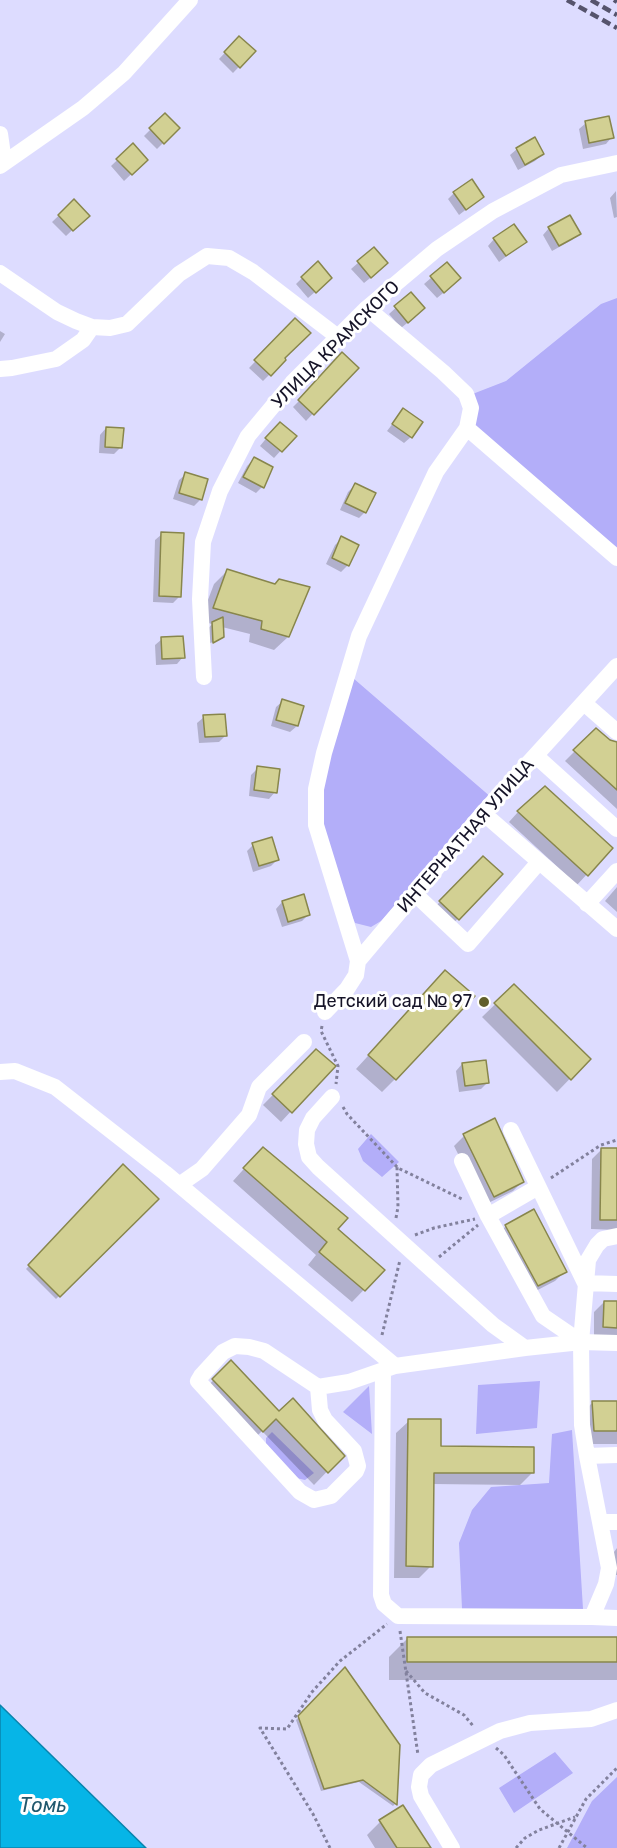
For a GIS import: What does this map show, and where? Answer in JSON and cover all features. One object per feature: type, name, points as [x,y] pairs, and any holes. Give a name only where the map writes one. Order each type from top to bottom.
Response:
[{"type":"street","points":[[2,164],[83,108],[124,73],[190,0]]},
{"type":"street","points":[[0,134],[2,164]]},
{"type":"street","name":"УЛИЦА КРАМСКОГО","points":[[204,677],[200,599],[203,542],[220,491],[248,436],[292,383],[367,308],[437,249],[493,211],[561,175],[617,163]]},
{"type":"street","points":[[0,273],[57,312],[92,327],[110,328],[127,324],[179,274],[207,256],[230,258],[253,272],[338,337]]},
{"type":"street","points":[[358,961],[316,825],[316,789],[324,753],[359,636],[436,472],[467,428],[471,408],[466,394],[367,308]]},
{"type":"street","points":[[0,369],[56,359],[83,340],[92,327]]},
{"type":"street","points":[[467,428],[617,558]]},
{"type":"street","name":"ИНТЕРНАТНАЯ УЛИЦА","points":[[325,1012],[347,989],[356,975],[358,961],[483,813],[617,666]]},
{"type":"street","points":[[584,703],[617,732]]},
{"type":"street","points":[[536,756],[617,830]]},
{"type":"street","points":[[483,813],[617,929]]},
{"type":"street","points":[[415,894],[468,944],[539,862]]},
{"type":"street","points":[[587,904],[617,871]]},
{"type":"street","points":[[179,1185],[202,1169],[249,1115],[260,1087],[304,1042]]},
{"type":"street","points":[[0,1070],[15,1071],[55,1087],[179,1185],[378,1352],[389,1368],[381,1595],[384,1604],[398,1616],[617,1618]]},
{"type":"street","points":[[333,1093],[313,1118],[307,1130],[306,1144],[309,1157],[493,1325],[525,1348]]},
{"type":"street","points":[[511,1130],[585,1283]]},
{"type":"street","points":[[462,1161],[488,1216],[543,1316],[581,1342]]},
{"type":"street","points":[[488,1216],[538,1187]]},
{"type":"street","points":[[592,1617],[613,1572],[600,1522],[582,1425],[581,1342],[586,1269],[591,1252],[603,1239],[617,1236]]},
{"type":"street","points":[[585,1283],[617,1284]]},
{"type":"street","points":[[318,1388],[320,1410],[325,1420],[354,1451],[358,1466],[356,1471],[331,1496],[314,1500],[300,1492],[198,1381],[223,1352],[235,1346],[264,1351],[318,1388],[349,1382],[389,1368],[525,1348],[581,1342],[617,1343]]},
{"type":"street","points":[[587,1456],[617,1455]]},
{"type":"street","points":[[600,1522],[617,1522]]},
{"type":"street","points":[[452,1848],[421,1796],[419,1787],[421,1775],[431,1765],[500,1731],[530,1723],[591,1719],[617,1710]]},
{"type":"path","points":[[325,1012],[321,1031],[339,1066],[333,1093],[347,1114],[397,1167],[459,1197],[488,1216]]},
{"type":"path","points":[[538,1187],[601,1145],[617,1140]]},
{"type":"path","points":[[378,1352],[401,1255],[396,1238],[397,1167]]},
{"type":"path","points":[[396,1238],[488,1216]]},
{"type":"path","points":[[430,1268],[437,1258],[488,1216]]},
{"type":"path","points":[[330,1848],[313,1814],[260,1728],[287,1729],[312,1692],[340,1661],[398,1616],[421,1775]]},
{"type":"path","points":[[406,1670],[425,1693],[464,1715],[504,1755],[540,1809],[587,1848]]},
{"type":"path","points":[[559,1848],[586,1799],[617,1768]]},
{"type":"path","points":[[516,1848],[525,1838],[576,1816]]},
{"type":"shaded area","points":[[617,298],[617,549],[473,427],[470,395],[506,381],[601,304]]},
{"type":"shaded area","points":[[353,678],[492,798],[381,921],[371,927],[355,923],[352,916],[320,818],[317,800]]},
{"type":"shaded area","points":[[371,1134],[399,1162],[382,1177],[363,1161],[358,1149]]},
{"type":"shaded area","points":[[540,1381],[537,1428],[476,1434],[478,1385]]},
{"type":"shaded area","points":[[369,1386],[372,1434],[343,1412]]},
{"type":"shaded area","points":[[572,1430],[583,1609],[462,1609],[459,1543],[472,1510],[491,1487],[549,1483],[552,1434]]},
{"type":"shaded area","points":[[272,1432],[314,1473],[305,1480],[292,1477],[266,1445],[266,1438]]},
{"type":"shaded area","points":[[555,1752],[573,1773],[514,1813],[499,1788]]},
{"type":"shaded area","points":[[617,1777],[617,1848],[567,1848],[592,1801]]},
{"type":"water","name":"Томь","points":[[0,1705],[146,1848],[0,1848]]},
{"type":"building","points":[[239,36],[256,51],[240,68],[224,52]]},
{"type":"building","points":[[165,113],[180,128],[164,144],[149,128]]},
{"type":"building","points":[[609,116],[614,138],[589,143],[585,121]]},
{"type":"building","points":[[535,137],[544,154],[525,165],[516,148]]},
{"type":"building","points":[[133,143],[148,160],[132,175],[116,159]]},
{"type":"building","points":[[472,179],[484,197],[466,210],[453,192]]},
{"type":"building","points":[[74,199],[90,216],[73,231],[58,215]]},
{"type":"building","points":[[570,215],[581,234],[559,246],[548,227]]},
{"type":"building","points":[[514,224],[527,242],[506,256],[493,238]]},
{"type":"building","points":[[374,247],[388,263],[371,278],[357,261]]},
{"type":"building","points":[[318,261],[332,278],[316,293],[301,277]]},
{"type":"building","points":[[447,262],[461,278],[444,293],[430,276]]},
{"type":"building","points":[[411,292],[425,308],[408,323],[394,306]]},
{"type":"building","points":[[295,318],[311,333],[285,358],[286,360],[271,376],[254,360]]},
{"type":"building","points":[[342,352],[359,368],[314,415],[298,400]]},
{"type":"building","points":[[403,408],[423,422],[412,438],[392,424]]},
{"type":"building","points":[[280,422],[297,436],[282,452],[265,438]]},
{"type":"building","points":[[106,427],[124,428],[122,448],[105,447]]},
{"type":"building","points":[[254,457],[273,467],[264,488],[243,477]]},
{"type":"building","points":[[185,472],[208,479],[202,500],[179,493]]},
{"type":"building","points":[[355,483],[376,493],[366,513],[345,503]]},
{"type":"building","points":[[161,532],[184,533],[181,597],[159,596]]},
{"type":"building","points":[[341,536],[359,545],[349,566],[332,558]]},
{"type":"building","points":[[227,569],[275,584],[279,579],[310,587],[289,637],[261,629],[262,621],[213,608]]},
{"type":"building","points":[[223,617],[224,637],[213,643],[212,622]]},
{"type":"building","points":[[183,636],[185,658],[162,659],[161,637]]},
{"type":"building","points":[[282,699],[304,706],[298,726],[276,720]]},
{"type":"building","points":[[225,714],[227,736],[205,737],[203,715]]},
{"type":"building","points":[[596,728],[610,740],[617,742],[617,790],[573,750]]},
{"type":"building","points":[[257,766],[280,769],[277,793],[254,790]]},
{"type":"building","points":[[545,786],[613,848],[588,876],[517,811]]},
{"type":"building","points":[[272,837],[279,860],[259,866],[252,843]]},
{"type":"building","points":[[483,856],[503,874],[459,920],[439,901]]},
{"type":"building","points":[[304,894],[310,915],[288,922],[282,901]]},
{"type":"building","points":[[445,970],[475,996],[396,1080],[368,1055]]},
{"type":"building","points":[[514,984],[591,1059],[571,1080],[494,1003]]},
{"type":"building","points":[[316,1049],[336,1066],[292,1113],[272,1094]]},
{"type":"building","points":[[486,1060],[489,1083],[465,1086],[462,1063]]},
{"type":"building","points":[[495,1118],[524,1182],[494,1197],[463,1134]]},
{"type":"building","points":[[263,1147],[348,1218],[338,1229],[385,1270],[365,1291],[319,1252],[327,1242],[243,1168]]},
{"type":"building","points":[[601,1148],[617,1148],[617,1220],[600,1220]]},
{"type":"building","points":[[123,1164],[159,1199],[60,1297],[28,1265]]},
{"type":"building","points":[[534,1209],[567,1272],[538,1286],[505,1225]]},
{"type":"building","points":[[604,1301],[617,1301],[617,1328],[603,1327]]},
{"type":"building","points":[[231,1360],[279,1411],[293,1398],[345,1456],[328,1473],[276,1419],[263,1432],[212,1379]]},
{"type":"building","points":[[592,1401],[617,1401],[617,1431],[594,1431]]},
{"type":"building","points":[[408,1419],[441,1419],[441,1446],[534,1447],[534,1473],[434,1473],[433,1567],[406,1566]]},
{"type":"building","points":[[407,1637],[617,1637],[617,1662],[407,1662]]},
{"type":"building","points":[[345,1667],[400,1745],[397,1805],[363,1780],[324,1789],[298,1716]]},
{"type":"building","points":[[403,1805],[431,1848],[397,1848],[379,1820]]},
{"type":"railway","points":[[567,0],[617,28]]},
{"type":"railway","points":[[591,0],[617,15]]},
{"type":"place","name":"Детский сад № 97","points":[[484,1002]]}]
